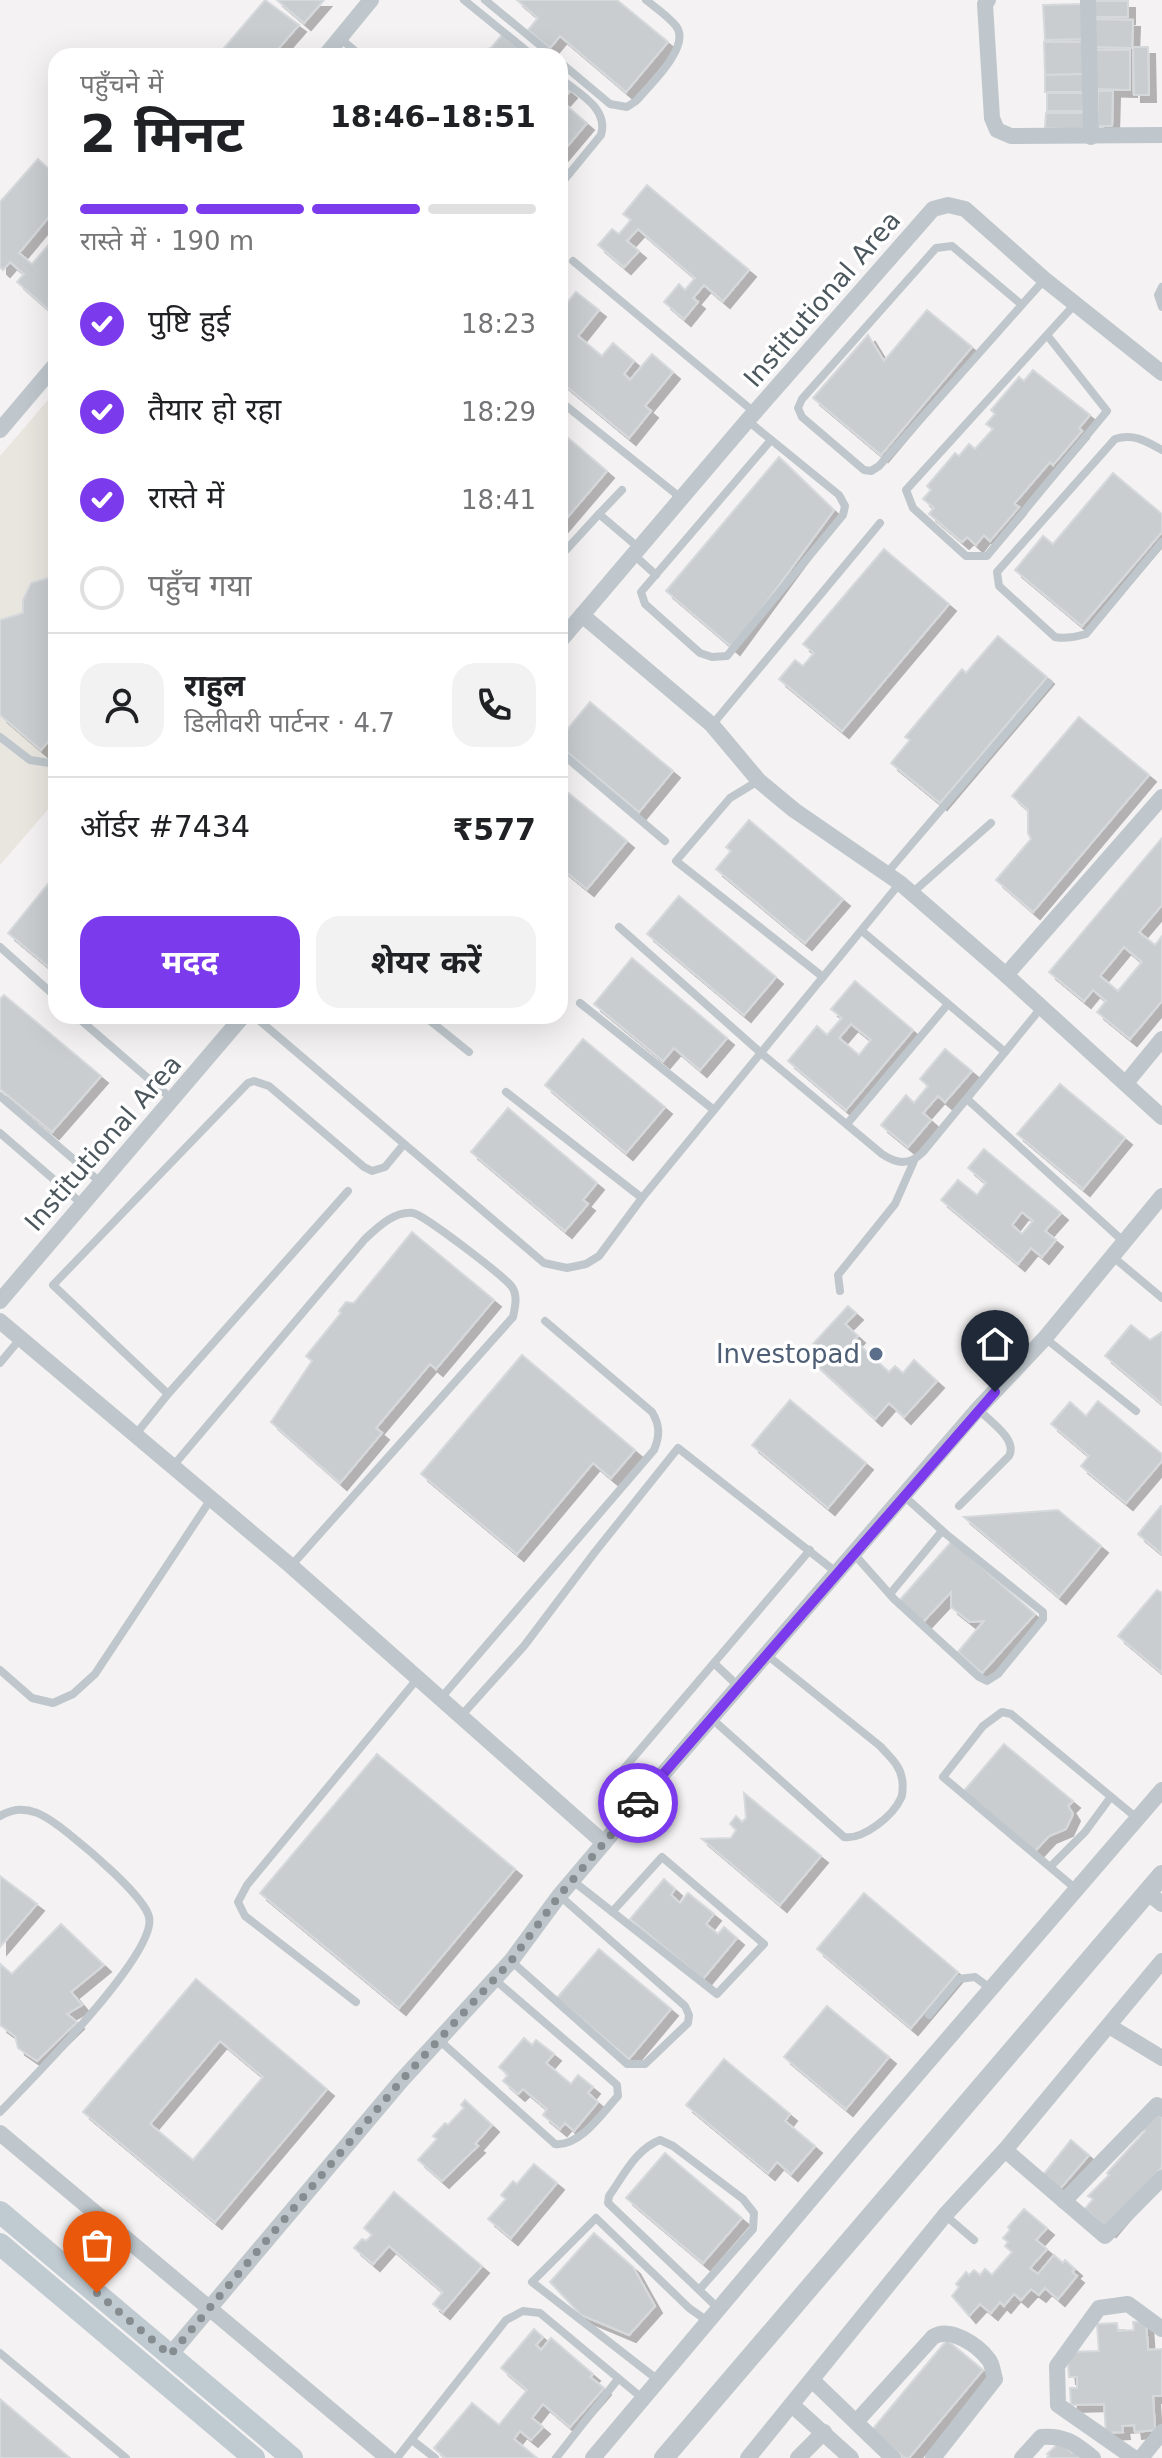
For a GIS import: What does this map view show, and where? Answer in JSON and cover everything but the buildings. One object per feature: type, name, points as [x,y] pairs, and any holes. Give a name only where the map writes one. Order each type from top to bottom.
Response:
[{"type":"main road","points":[[0,2212],[292,2458]]},
{"type":"main road","points":[[0,2244],[254,2458]]},
{"type":"street","points":[[333,48],[371,0]]},
{"type":"street","points":[[988,0],[985,4],[992,118],[997,130],[1011,136],[1162,135]]},
{"type":"street","points":[[1088,0],[1091,137]]},
{"type":"street","name":"Institutional Area","points":[[568,632],[751,416],[933,209],[948,205],[965,209],[1044,279],[1162,373]]},
{"type":"street","points":[[0,430],[48,373]]},
{"type":"street","points":[[582,615],[712,725],[759,781],[794,810],[899,883],[1162,1117]]},
{"type":"street","points":[[1006,975],[1162,797]]},
{"type":"street","name":"Institutional Area","points":[[0,1301],[238,1024]]},
{"type":"street","points":[[1126,1083],[1162,1039]]},
{"type":"street","points":[[170,2355],[438,2040],[511,1961],[572,1880],[738,1686],[978,1409],[1045,1338],[1162,1196]]},
{"type":"street","points":[[0,1321],[291,1566],[604,1843]]},
{"type":"street","points":[[593,2458],[1162,1790]]},
{"type":"street","points":[[664,2458],[1155,1898],[1162,1875]]},
{"type":"street","points":[[748,2458],[945,2215],[1005,2150],[1162,1961]]},
{"type":"street","points":[[1109,2026],[1162,2058]]},
{"type":"street","points":[[1064,2201],[1157,2105],[1162,2109]]},
{"type":"street","points":[[0,2133],[388,2458]]},
{"type":"street","points":[[1005,2150],[1105,2236],[1162,2178]]},
{"type":"street","points":[[1134,2458],[1058,2405],[1057,2366],[1099,2308],[1128,2304],[1162,2329]]},
{"type":"street","points":[[856,2422],[933,2337],[940,2332],[948,2332],[976,2347],[991,2362],[995,2379],[933,2458]]},
{"type":"street","points":[[812,2380],[893,2458]]},
{"type":"street","points":[[792,2405],[851,2458]]},
{"type":"street","points":[[798,2458],[824,2432]]},
{"type":"street","points":[[1141,2458],[1162,2432]]},
{"type":"street","points":[[1022,2458],[1041,2437],[1056,2436],[1072,2441],[1093,2458]]},
{"type":"lane","points":[[464,0],[523,48]]},
{"type":"lane","points":[[485,0],[543,48]]},
{"type":"lane","points":[[568,69],[610,104],[627,107],[636,101],[678,49],[681,35],[676,26],[646,0]]},
{"type":"lane","points":[[341,39],[352,48]]},
{"type":"lane","points":[[568,85],[598,110],[603,126],[601,135],[568,175]]},
{"type":"lane","points":[[1022,305],[952,246],[936,248],[802,399],[798,408],[802,417],[864,470],[871,471],[879,466],[1022,305],[1044,279]]},
{"type":"lane","points":[[573,261],[751,416],[771,440],[839,495],[845,506],[843,515],[727,656],[712,657],[700,653],[645,604],[641,592],[771,440]]},
{"type":"lane","points":[[1162,287],[1158,295],[1162,307]]},
{"type":"lane","points":[[1047,335],[1107,411],[987,556],[966,556],[913,508],[906,490],[1075,303]]},
{"type":"lane","points":[[568,407],[682,499]]},
{"type":"lane","points":[[1162,450],[1126,435],[1115,439],[997,572],[997,579],[999,586],[1055,637],[1086,634],[1162,542]]},
{"type":"lane","points":[[568,548],[622,490]]},
{"type":"lane","points":[[599,514],[656,575]]},
{"type":"lane","points":[[712,725],[880,523]]},
{"type":"lane","points":[[253,1024],[404,1144],[544,1263],[567,1268],[586,1264],[599,1256],[642,1198],[862,931],[1049,683]]},
{"type":"lane","points":[[0,737],[30,760],[48,763]]},
{"type":"lane","points":[[568,759],[665,841]]},
{"type":"lane","points":[[759,781],[730,798],[676,861],[823,977]]},
{"type":"lane","points":[[899,883],[991,823]]},
{"type":"lane","points":[[619,927],[761,1053],[891,1160],[903,1163],[914,1161]]},
{"type":"lane","points":[[862,931],[1005,1052]]},
{"type":"lane","points":[[0,947],[48,990]]},
{"type":"lane","points":[[580,1003],[714,1110]]},
{"type":"lane","points":[[847,1124],[948,1004]]},
{"type":"lane","points":[[840,1291],[838,1275],[895,1204],[914,1161],[1041,1008]]},
{"type":"lane","points":[[85,1024],[172,1099]]},
{"type":"lane","points":[[434,1024],[469,1052]]},
{"type":"lane","points":[[168,1394],[53,1285],[248,1083],[254,1081],[269,1086],[372,1171],[385,1167],[404,1144]]},
{"type":"lane","points":[[506,1092],[642,1198]]},
{"type":"lane","points":[[0,1096],[100,1182]]},
{"type":"lane","points":[[967,1099],[1123,1241]]},
{"type":"lane","points":[[0,1133],[81,1203]]},
{"type":"lane","points":[[135,1435],[348,1191]]},
{"type":"lane","points":[[173,1467],[379,1226],[400,1214],[415,1213],[430,1221],[494,1272],[512,1288],[516,1301],[513,1317],[291,1566]]},
{"type":"lane","points":[[1111,1255],[1162,1298]]},
{"type":"lane","points":[[441,1698],[654,1450],[658,1439],[657,1421],[652,1412],[545,1321]]},
{"type":"lane","points":[[0,1363],[21,1338]]},
{"type":"lane","points":[[1045,1338],[1136,1411]]},
{"type":"lane","points":[[959,1506],[1012,1450],[1011,1442],[978,1409]]},
{"type":"lane","points":[[461,1717],[524,1646],[678,1448],[836,1572]]},
{"type":"lane","points":[[853,1553],[890,1594],[979,1677],[987,1681],[994,1679],[1043,1619],[1043,1612],[942,1531],[903,1495]]},
{"type":"lane","points":[[0,1670],[32,1698],[53,1703],[73,1694],[95,1674],[211,1499]]},
{"type":"lane","points":[[890,1594],[942,1531]]},
{"type":"lane","points":[[610,1785],[810,1550]]},
{"type":"lane","points":[[711,1718],[844,1837],[857,1837],[889,1814],[901,1797],[902,1777],[896,1763],[880,1746],[766,1654]]},
{"type":"lane","points":[[714,1663],[738,1686]]},
{"type":"lane","points":[[356,2002],[245,1916],[238,1902],[247,1885],[418,1678]]},
{"type":"lane","points":[[1077,1889],[943,1777],[983,1726],[1002,1712],[1011,1714],[1138,1819]]},
{"type":"lane","points":[[1051,1866],[1085,1832],[1110,1798]]},
{"type":"lane","points":[[0,1816],[13,1808],[34,1810],[69,1834],[141,1900],[150,1919],[146,1939],[92,2016],[0,2112]]},
{"type":"lane","points":[[572,1880],[612,1912],[717,1994],[764,1944],[662,1857],[612,1912]]},
{"type":"lane","points":[[511,1961],[627,2064],[645,2064],[688,2023],[685,2006],[559,1896]]},
{"type":"lane","points":[[929,2015],[959,1979],[975,1977],[991,1989]]},
{"type":"lane","points":[[438,2040],[555,2144],[565,2145],[575,2141],[618,2096],[617,2085],[494,1979]]},
{"type":"lane","points":[[699,2290],[753,2229],[754,2213],[743,2199],[673,2146],[660,2140],[647,2145],[638,2154],[609,2196],[608,2203],[699,2290],[715,2316]]},
{"type":"lane","points":[[945,2215],[974,2240]]},
{"type":"lane","points":[[658,2380],[532,2282],[596,2218],[689,2308],[715,2316]]},
{"type":"lane","points":[[397,2458],[506,2320],[523,2311],[540,2313],[642,2398]]},
{"type":"lane","points":[[0,2353],[126,2458]]},
{"type":"lane","points":[[556,2458],[618,2379]]},
{"type":"lane","points":[[412,2440],[435,2458]]},
{"type":"shaded area","points":[[48,400],[48,809],[0,865],[0,456]]},
{"type":"way so far","points":[[97,2293],[170,2355],[401,2081],[511,1961],[559,1896],[638,1803]]},
{"type":"place","name":"Investopad","points":[[876,1354]]},
{"type":"route","points":[[638,1803],[995,1392]]}]
